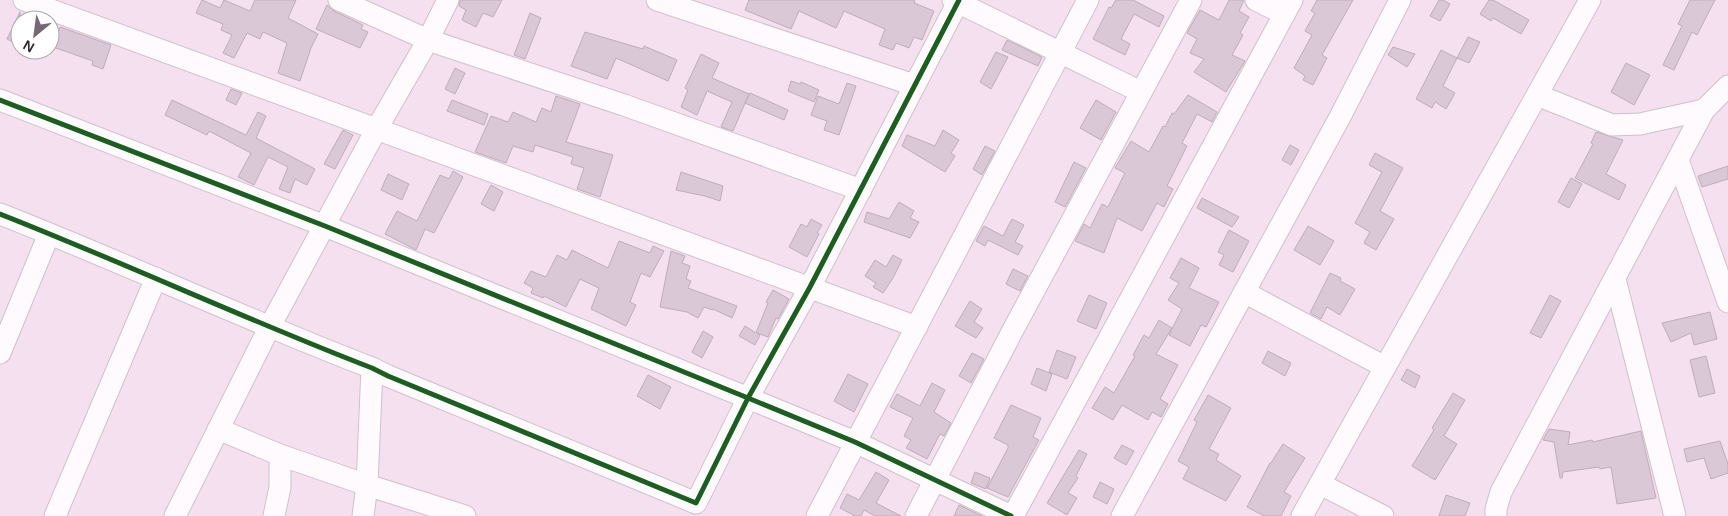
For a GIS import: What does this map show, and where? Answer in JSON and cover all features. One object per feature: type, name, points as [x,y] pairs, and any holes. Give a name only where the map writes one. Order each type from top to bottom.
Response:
[{"type":"street","points":[[24,0],[917,327]]},
{"type":"street","points":[[339,0],[428,40],[624,105],[860,190]]},
{"type":"street","points":[[175,516],[269,328],[376,130],[428,40],[448,0]]},
{"type":"street","points":[[657,0],[914,86]]},
{"type":"street","points":[[817,516],[1088,0]]},
{"type":"street","points":[[916,516],[934,479],[1191,0]]},
{"type":"street","points":[[0,100],[325,226],[748,398],[855,442],[1012,516],[1288,7],[1256,0]]},
{"type":"street","points":[[1122,516],[1340,117],[1400,0]]},
{"type":"street","points":[[1302,516],[1590,0]]},
{"type":"street","points":[[0,214],[156,278],[269,328],[372,368],[692,509],[748,398],[810,287],[957,1],[1141,92]]},
{"type":"street","points":[[1496,516],[1501,492],[1704,110],[1727,89]]},
{"type":"street","points":[[1537,95],[1612,125],[1640,124],[1704,110]]},
{"type":"street","points":[[1678,160],[1728,302]]},
{"type":"street","points":[[0,354],[49,234]]},
{"type":"street","points":[[54,516],[156,278]]},
{"type":"street","points":[[1615,279],[1675,516]]},
{"type":"street","points":[[1244,292],[1385,367]]},
{"type":"street","points":[[363,516],[367,485],[372,368]]},
{"type":"street","points":[[218,429],[280,455],[466,516]]},
{"type":"street","points":[[274,516],[280,487],[280,455]]},
{"type":"street","points":[[1320,484],[1382,516]]},
{"type":"building","points":[[202,0],[220,8],[224,0],[250,11],[255,0],[296,0],[288,18],[318,34],[311,48],[300,81],[278,73],[287,43],[263,32],[260,39],[247,33],[234,58],[223,53],[232,35],[221,30],[223,24],[196,13]]},
{"type":"building","points":[[460,0],[502,0],[493,17],[483,13],[476,27],[462,20],[466,10],[459,6]]},
{"type":"building","points":[[749,0],[915,0],[914,3],[934,11],[922,40],[914,37],[909,48],[896,43],[893,50],[879,45],[885,29],[844,11],[836,28],[799,11],[791,29],[745,10]]},
{"type":"building","points":[[1116,0],[1133,0],[1164,16],[1159,27],[1134,14],[1121,39],[1130,44],[1125,55],[1093,39],[1109,7],[1111,8]]},
{"type":"building","points":[[1229,0],[1244,0],[1239,11],[1249,17],[1240,33],[1243,35],[1232,55],[1245,61],[1226,92],[1194,72],[1204,59],[1190,53],[1197,39],[1187,33],[1200,10],[1219,20]]},
{"type":"building","points":[[1317,0],[1353,0],[1322,55],[1327,58],[1313,85],[1303,80],[1305,76],[1294,68],[1312,35],[1305,31],[1315,13],[1311,11]]},
{"type":"building","points":[[1439,0],[1450,4],[1440,21],[1430,16]]},
{"type":"building","points":[[1489,0],[1493,0],[1529,20],[1521,34],[1493,18],[1491,21],[1480,14]]},
{"type":"building","points":[[1690,0],[1715,0],[1697,35],[1692,32],[1674,70],[1663,65],[1682,26],[1678,24]]},
{"type":"building","points":[[327,5],[334,11],[363,25],[361,29],[368,32],[360,48],[316,29]]},
{"type":"building","points":[[530,13],[541,18],[525,59],[514,55]]},
{"type":"building","points":[[60,27],[111,45],[103,69],[92,65],[93,61],[60,49]]},
{"type":"building","points":[[585,32],[643,49],[644,46],[677,60],[668,81],[616,58],[607,79],[571,66]]},
{"type":"building","points":[[1468,37],[1480,42],[1469,63],[1457,58]]},
{"type":"building","points":[[1007,40],[1042,57],[1038,66],[1002,50]]},
{"type":"building","points":[[1393,47],[1415,54],[1407,67],[1388,55]]},
{"type":"building","points":[[1441,50],[1457,58],[1443,86],[1455,93],[1446,109],[1435,102],[1432,108],[1416,99]]},
{"type":"building","points":[[996,52],[1008,57],[991,89],[980,82]]},
{"type":"building","points":[[701,54],[719,63],[712,78],[749,94],[733,131],[721,127],[732,102],[707,91],[697,115],[681,107],[688,90],[685,88]]},
{"type":"building","points":[[1626,63],[1650,75],[1634,105],[1611,92]]},
{"type":"building","points":[[455,68],[465,73],[455,94],[445,89]]},
{"type":"building","points":[[791,81],[800,84],[801,82],[819,90],[814,102],[788,91]]},
{"type":"building","points":[[847,83],[856,86],[839,135],[824,130],[827,121],[811,115],[818,96],[839,104]]},
{"type":"building","points":[[231,89],[242,93],[236,105],[226,100]]},
{"type":"building","points":[[750,93],[788,110],[784,120],[745,103]]},
{"type":"building","points":[[1188,95],[1217,112],[1212,122],[1197,114],[1182,143],[1187,146],[1167,186],[1173,189],[1164,207],[1157,203],[1142,231],[1117,218],[1104,253],[1075,241],[1084,224],[1090,228],[1102,204],[1108,207],[1125,173],[1115,168],[1131,141],[1149,152],[1163,126],[1165,127],[1172,113],[1174,114]]},
{"type":"building","points":[[556,96],[580,104],[566,142],[613,155],[600,197],[577,189],[584,168],[571,164],[573,157],[535,145],[533,152],[513,146],[506,163],[475,152],[491,116],[508,122],[513,112],[536,122],[542,108],[551,112]]},
{"type":"building","points":[[172,100],[246,135],[258,112],[266,116],[256,138],[315,169],[307,185],[295,179],[290,193],[279,189],[288,167],[268,157],[254,185],[238,177],[251,153],[209,131],[207,135],[165,115]]},
{"type":"building","points":[[452,100],[488,114],[484,125],[447,111]]},
{"type":"building","points":[[1096,100],[1116,112],[1101,140],[1080,128]]},
{"type":"building","points":[[343,130],[353,135],[335,169],[324,164]]},
{"type":"building","points":[[943,130],[959,140],[951,153],[955,156],[945,172],[902,146],[907,135],[935,146]]},
{"type":"building","points":[[1596,132],[1623,140],[1606,174],[1626,185],[1619,200],[1575,178],[1593,144],[1591,143]]},
{"type":"building","points":[[1290,145],[1299,150],[1291,165],[1282,160]]},
{"type":"building","points":[[985,146],[995,151],[982,175],[973,169]]},
{"type":"building","points":[[1375,153],[1403,168],[1380,211],[1394,219],[1376,250],[1364,243],[1370,232],[1355,223],[1382,172],[1369,165]]},
{"type":"building","points":[[1074,162],[1086,168],[1065,207],[1055,202]]},
{"type":"building","points":[[1728,166],[1728,179],[1702,187],[1698,176]]},
{"type":"building","points":[[453,171],[463,177],[434,233],[425,229],[416,250],[385,234],[397,211],[417,221],[440,175],[449,179]]},
{"type":"building","points":[[681,172],[723,186],[720,201],[676,190]]},
{"type":"building","points":[[388,174],[409,184],[402,200],[381,190]]},
{"type":"building","points":[[1571,178],[1582,184],[1569,208],[1558,202]]},
{"type":"building","points":[[491,185],[503,192],[494,211],[481,204]]},
{"type":"building","points":[[1202,198],[1239,217],[1232,227],[1197,208]]},
{"type":"building","points":[[899,202],[914,211],[910,218],[919,222],[910,238],[864,222],[867,212],[889,219]]},
{"type":"building","points":[[811,219],[822,225],[807,257],[789,247],[801,224],[807,227]]},
{"type":"building","points":[[1012,219],[1024,225],[1015,242],[1023,246],[1018,255],[988,240],[985,246],[976,241],[984,226],[1003,236]]},
{"type":"building","points":[[1308,226],[1334,241],[1320,265],[1294,250]]},
{"type":"building","points":[[1229,230],[1249,241],[1233,272],[1219,265],[1224,255],[1218,252]]},
{"type":"building","points":[[619,241],[650,253],[653,246],[664,251],[650,277],[641,273],[630,302],[636,305],[626,326],[591,309],[599,288],[580,279],[566,307],[544,296],[543,298],[531,293],[533,288],[524,283],[531,271],[546,277],[557,255],[567,260],[572,250],[608,268]]},
{"type":"building","points":[[671,251],[685,256],[682,263],[690,266],[686,279],[691,281],[688,288],[737,306],[732,318],[704,307],[698,318],[687,312],[660,307]]},
{"type":"building","points":[[893,255],[902,260],[883,293],[873,287],[876,283],[865,276],[875,260],[886,267]]},
{"type":"building","points":[[1181,258],[1199,268],[1189,288],[1219,302],[1206,327],[1201,325],[1190,346],[1169,335],[1182,309],[1168,300],[1179,283],[1170,278]]},
{"type":"building","points":[[1013,269],[1028,276],[1020,291],[1006,284]]},
{"type":"building","points":[[1330,273],[1341,278],[1340,281],[1355,289],[1340,315],[1327,307],[1321,319],[1310,313]]},
{"type":"building","points":[[773,290],[789,299],[778,319],[776,318],[768,337],[757,333],[760,335],[755,345],[739,336],[745,326],[756,333],[768,303],[766,302]]},
{"type":"building","points":[[1089,295],[1107,303],[1096,329],[1077,321]]},
{"type":"building","points":[[1550,295],[1561,301],[1541,338],[1530,333]]},
{"type":"building","points":[[970,301],[982,309],[974,322],[983,328],[976,338],[955,326]]},
{"type":"building","points":[[1710,312],[1717,339],[1694,345],[1691,333],[1671,342],[1662,323]]},
{"type":"building","points":[[1159,320],[1172,328],[1156,354],[1178,365],[1160,399],[1168,404],[1161,417],[1152,412],[1148,420],[1122,405],[1113,420],[1092,408],[1105,387],[1114,393],[1135,356],[1133,355],[1144,335],[1149,338]]},
{"type":"building","points":[[703,331],[713,337],[702,358],[692,352]]},
{"type":"building","points":[[1057,350],[1076,357],[1067,379],[1049,372]]},
{"type":"building","points":[[1268,351],[1291,363],[1285,376],[1262,363]]},
{"type":"building","points":[[972,353],[984,359],[971,383],[959,376]]},
{"type":"building","points":[[1706,356],[1715,393],[1699,397],[1690,360]]},
{"type":"building","points":[[1037,368],[1052,374],[1046,391],[1031,384]]},
{"type":"building","points":[[1407,369],[1420,376],[1415,388],[1401,380]]},
{"type":"building","points":[[848,374],[868,384],[854,412],[834,401]]},
{"type":"building","points":[[648,375],[671,387],[660,409],[637,396]]},
{"type":"building","points":[[932,383],[945,390],[934,412],[951,423],[944,436],[940,434],[927,459],[906,448],[911,440],[904,436],[913,418],[890,407],[897,394],[920,406]]},
{"type":"building","points":[[1453,393],[1465,400],[1444,436],[1457,444],[1435,480],[1412,466],[1434,430],[1432,428]]},
{"type":"building","points":[[1208,395],[1231,408],[1209,449],[1219,454],[1216,460],[1241,476],[1226,501],[1183,479],[1189,467],[1178,461],[1197,422],[1194,420]]},
{"type":"building","points":[[1011,405],[1041,418],[1033,437],[1039,440],[1008,497],[987,488],[1008,448],[1008,445],[994,438]]},
{"type":"building","points":[[1549,429],[1570,432],[1568,445],[1592,440],[1593,442],[1641,431],[1656,498],[1617,504],[1611,467],[1563,472],[1562,478],[1560,478],[1554,442],[1543,440]]},
{"type":"building","points":[[1720,441],[1728,464],[1728,473],[1711,479],[1704,458],[1687,462],[1684,449]]},
{"type":"building","points":[[1283,444],[1305,458],[1284,492],[1291,496],[1281,516],[1264,516],[1247,507],[1270,463]]},
{"type":"building","points":[[1122,445],[1134,451],[1126,465],[1114,458]]},
{"type":"building","points":[[1079,450],[1087,454],[1076,476],[1078,478],[1068,493],[1077,498],[1067,515],[1047,503]]},
{"type":"building","points":[[876,472],[889,480],[876,503],[901,516],[875,516],[864,510],[861,516],[855,516],[840,508],[847,494],[859,500]]},
{"type":"building","points":[[975,472],[990,478],[986,489],[971,483]]},
{"type":"building","points":[[1100,482],[1114,489],[1107,504],[1093,497]]},
{"type":"building","points":[[1446,495],[1470,503],[1465,516],[1439,516]]},
{"type":"building","points":[[959,505],[982,516],[954,516]]},
{"type":"cycle path","points":[[0,214],[696,503],[748,398],[810,287],[959,0]]},
{"type":"cycle path","points":[[0,100],[325,226],[855,442],[1011,516]]}]
